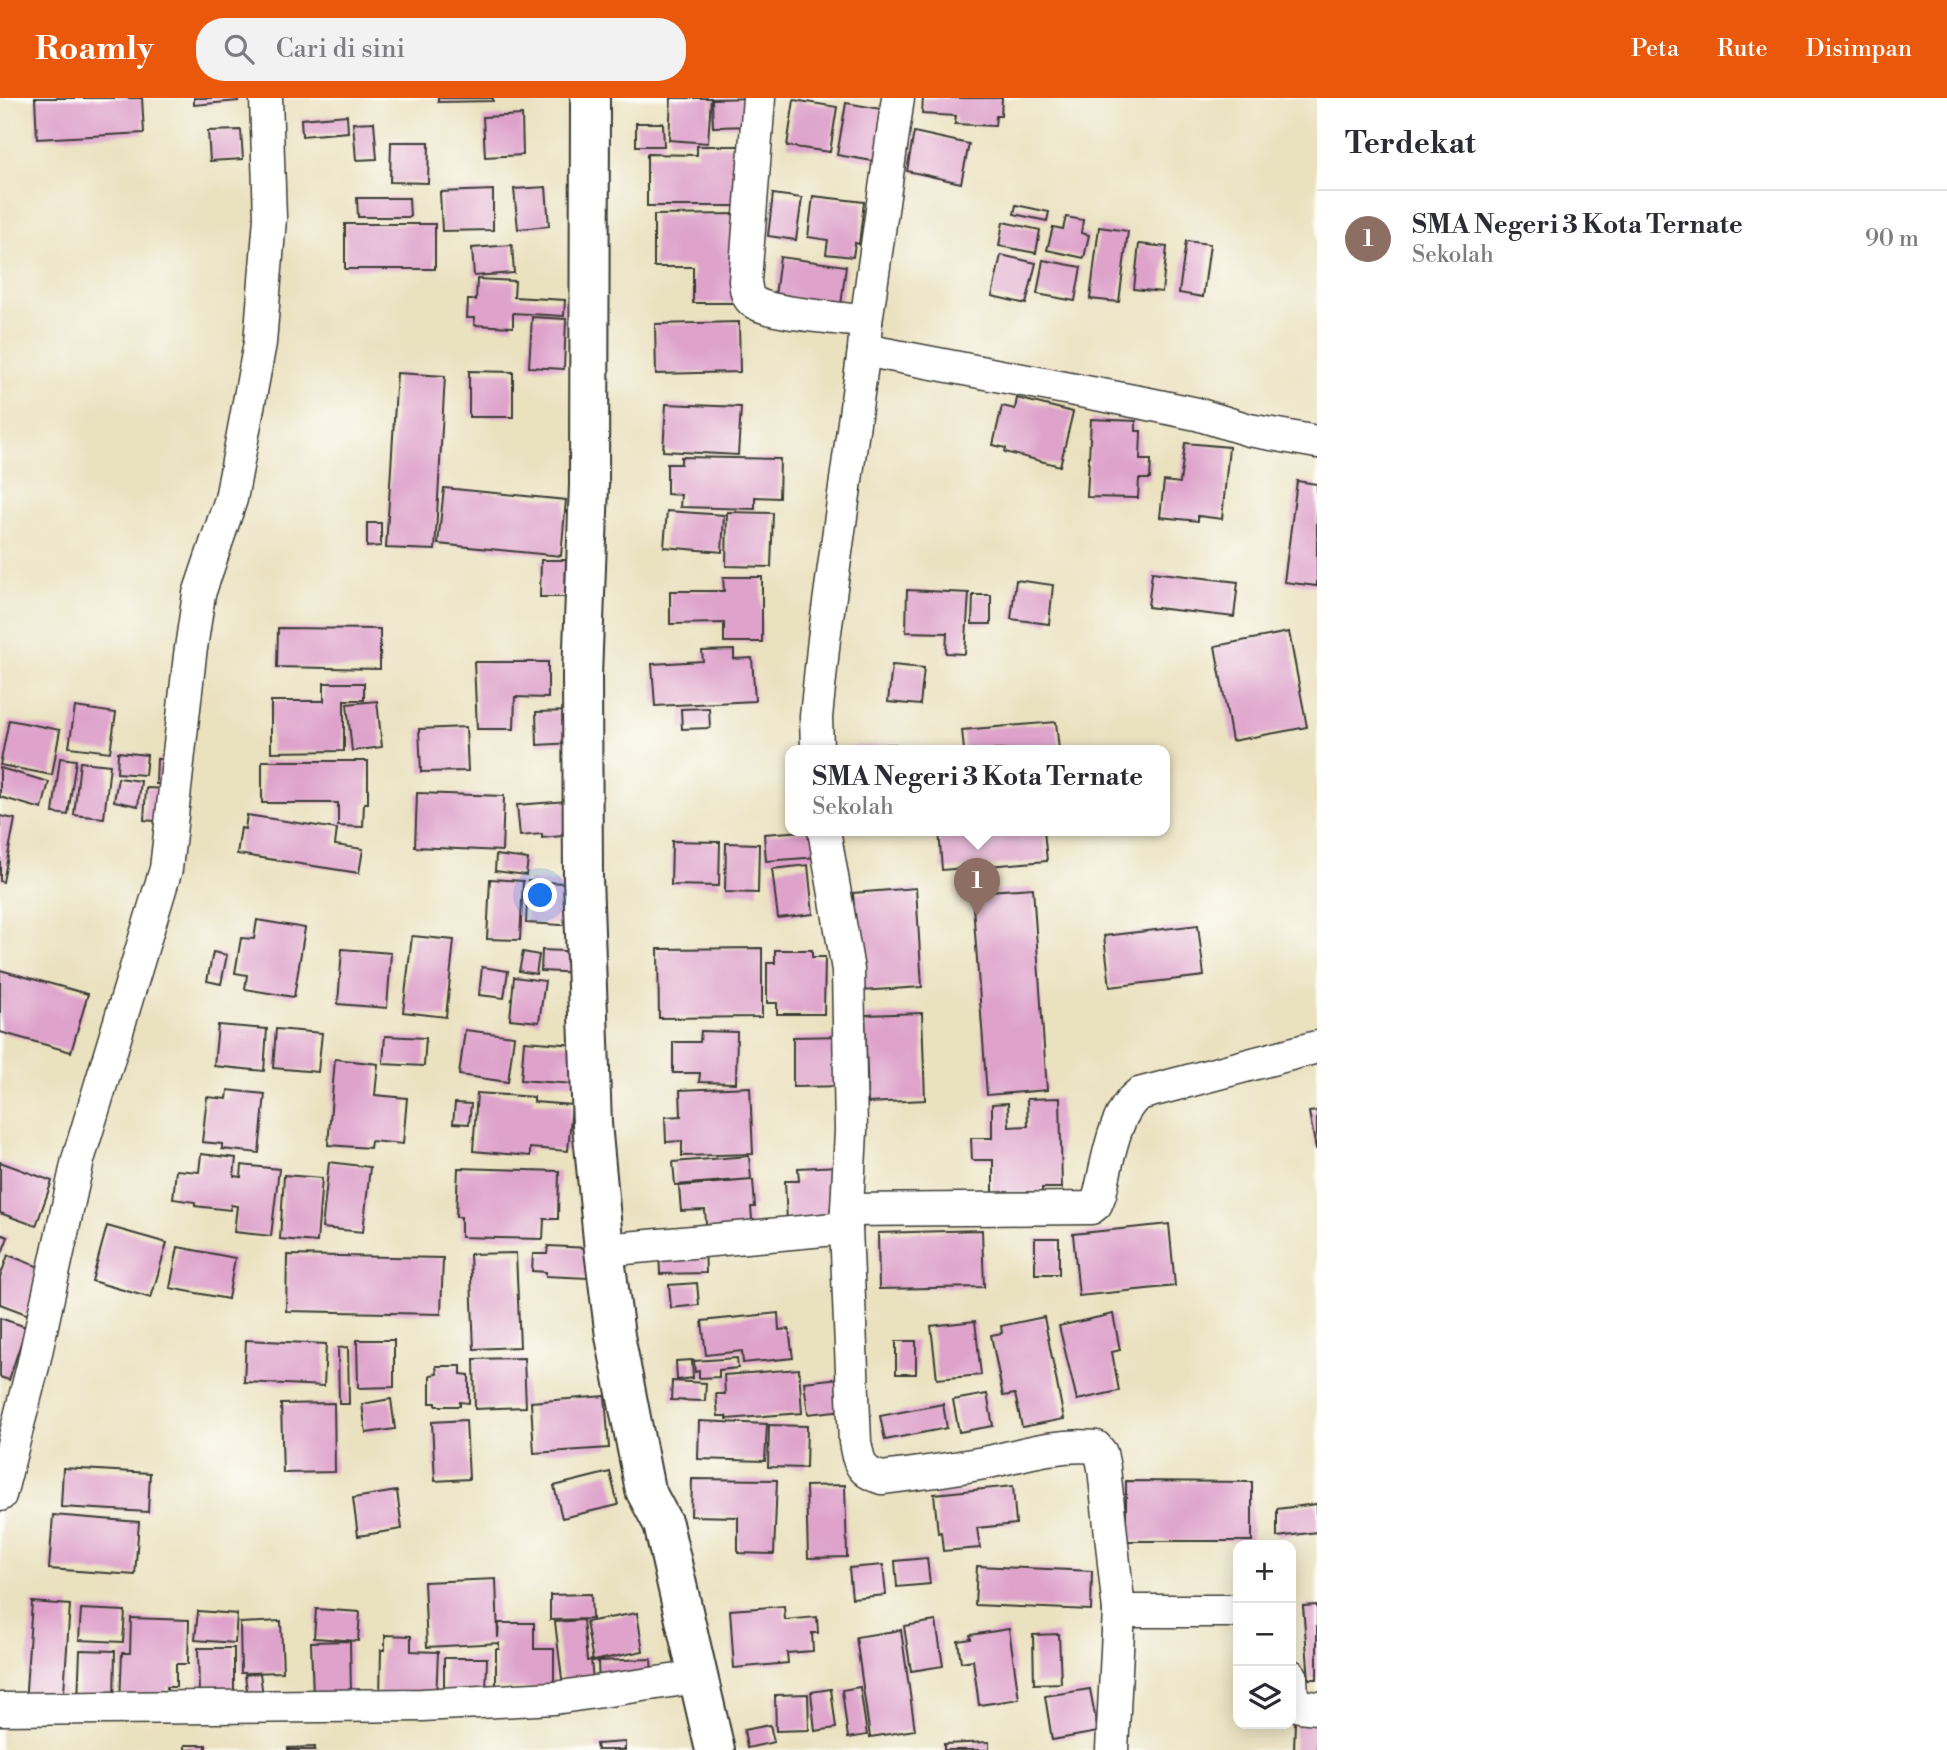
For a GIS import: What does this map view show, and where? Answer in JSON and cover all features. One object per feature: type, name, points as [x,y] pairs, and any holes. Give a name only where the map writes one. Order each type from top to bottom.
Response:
[{"type":"highway","points":[[590,98],[589,485],[582,677],[583,865],[592,1124],[615,1336],[645,1490],[663,1524],[715,1750]]},
{"type":"street","points":[[0,1494],[13,1390],[78,1160],[166,869],[199,594],[231,499],[260,344],[270,218],[266,98]]},
{"type":"street","points":[[759,98],[745,281],[747,296],[752,302],[865,336],[1173,409],[1249,430],[1317,442]]},
{"type":"street","points":[[817,745],[816,718],[824,639],[898,98]]},
{"type":"street","points":[[825,836],[848,970],[851,1131],[847,1219],[855,1442],[859,1461],[869,1474],[883,1478],[986,1462],[1024,1452],[1096,1447],[1101,1453],[1104,1468],[1119,1611],[1112,1750]]},
{"type":"street","points":[[604,1250],[847,1219],[1091,1208],[1100,1194],[1122,1114],[1130,1100],[1156,1087],[1317,1047]]},
{"type":"street","points":[[1119,1611],[1233,1611]]},
{"type":"street","points":[[0,1709],[422,1705],[554,1698],[698,1677]]},
{"type":"street","points":[[1296,1702],[1300,1706],[1317,1708]]},
{"type":"building","points":[[35,98],[142,98],[144,133],[37,139]]},
{"type":"building","points":[[194,98],[238,98],[238,101],[194,105]]},
{"type":"building","points":[[438,98],[493,98],[493,101],[438,102]]},
{"type":"building","points":[[671,98],[711,98],[708,143],[669,140]]},
{"type":"building","points":[[756,98],[756,126],[713,127],[712,99]]},
{"type":"building","points":[[923,98],[1002,98],[1001,116],[996,116],[995,126],[955,124],[956,116],[922,114]]},
{"type":"building","points":[[794,100],[837,107],[830,152],[787,146]]},
{"type":"building","points":[[846,103],[887,110],[879,162],[837,155]]},
{"type":"building","points":[[347,115],[348,132],[302,136],[301,119]]},
{"type":"building","points":[[522,115],[523,155],[485,157],[483,117]]},
{"type":"building","points":[[374,122],[377,159],[356,160],[353,123]]},
{"type":"building","points":[[636,123],[663,123],[664,146],[636,146]]},
{"type":"building","points":[[241,130],[243,159],[210,161],[208,131]]},
{"type":"building","points":[[914,132],[969,144],[961,183],[907,171]]},
{"type":"building","points":[[391,142],[429,142],[428,183],[390,182]]},
{"type":"building","points":[[697,146],[747,146],[747,206],[647,206],[647,154],[697,155]]},
{"type":"building","points":[[546,187],[549,226],[518,229],[514,189]]},
{"type":"building","points":[[493,190],[493,230],[442,231],[440,192]]},
{"type":"building","points":[[773,194],[802,198],[796,240],[768,236]]},
{"type":"building","points":[[813,196],[864,202],[859,244],[855,243],[853,257],[826,254],[828,240],[808,237]]},
{"type":"building","points":[[357,198],[409,198],[410,217],[358,217]]},
{"type":"building","points":[[1016,205],[1049,212],[1047,221],[1014,214]]},
{"type":"building","points":[[739,214],[744,303],[693,303],[693,267],[654,267],[654,215]]},
{"type":"building","points":[[1066,217],[1083,220],[1081,233],[1089,235],[1084,258],[1047,250],[1053,227],[1063,229]]},
{"type":"building","points":[[1003,222],[1040,230],[1036,253],[999,246]]},
{"type":"building","points":[[345,224],[435,224],[435,269],[345,269]]},
{"type":"building","points":[[1099,227],[1128,231],[1119,302],[1090,299]]},
{"type":"building","points":[[1186,241],[1210,244],[1203,297],[1179,293]]},
{"type":"building","points":[[1139,244],[1167,247],[1162,292],[1134,289]]},
{"type":"building","points":[[512,245],[514,273],[474,276],[472,248]]},
{"type":"building","points":[[1001,255],[1036,263],[1026,304],[992,296]]},
{"type":"building","points":[[780,257],[846,266],[841,305],[775,296]]},
{"type":"building","points":[[1043,260],[1081,267],[1075,301],[1037,294]]},
{"type":"building","points":[[477,279],[515,281],[514,297],[565,300],[564,316],[513,313],[513,327],[474,325],[475,318],[467,318],[468,300],[476,300]]},
{"type":"building","points":[[532,317],[566,319],[564,369],[529,367]]},
{"type":"building","points":[[739,322],[740,372],[656,374],[655,324]]},
{"type":"building","points":[[469,371],[513,372],[513,417],[469,417]]},
{"type":"building","points":[[397,373],[445,376],[435,550],[386,548]]},
{"type":"building","points":[[1017,398],[1073,412],[1060,466],[1005,452],[1006,448],[993,445],[1002,406],[1015,409]]},
{"type":"building","points":[[666,404],[741,407],[738,455],[663,451]]},
{"type":"building","points":[[1091,419],[1136,421],[1136,431],[1141,431],[1140,460],[1151,460],[1150,479],[1139,479],[1138,498],[1087,497]]},
{"type":"building","points":[[1185,443],[1229,447],[1222,519],[1198,516],[1198,521],[1160,517],[1164,481],[1180,483]]},
{"type":"building","points":[[681,457],[780,459],[779,498],[755,497],[755,509],[680,507],[681,495],[667,494],[667,464],[681,464]]},
{"type":"building","points":[[1297,481],[1317,484],[1317,586],[1284,582]]},
{"type":"building","points":[[444,488],[566,500],[561,556],[438,544]]},
{"type":"building","points":[[667,511],[724,515],[722,552],[664,547]]},
{"type":"building","points":[[727,512],[773,513],[771,567],[726,566]]},
{"type":"building","points":[[367,523],[381,523],[381,546],[367,547]]},
{"type":"building","points":[[541,560],[566,560],[565,597],[540,597]]},
{"type":"building","points":[[1152,572],[1238,582],[1234,617],[1148,607]]},
{"type":"building","points":[[723,577],[762,577],[762,642],[724,642],[724,623],[670,624],[670,591],[724,591]]},
{"type":"building","points":[[1016,580],[1053,585],[1049,624],[1011,619]]},
{"type":"building","points":[[907,590],[969,593],[965,654],[946,653],[947,633],[906,632]]},
{"type":"building","points":[[973,595],[991,595],[991,624],[972,624]]},
{"type":"building","points":[[278,628],[380,629],[380,669],[277,667]]},
{"type":"building","points":[[1289,632],[1307,727],[1232,741],[1215,646]]},
{"type":"building","points":[[734,650],[734,659],[752,658],[755,701],[655,706],[652,664],[703,661],[702,651]]},
{"type":"building","points":[[474,662],[548,662],[548,698],[515,697],[514,729],[477,729]]},
{"type":"building","points":[[892,665],[924,668],[920,705],[888,702]]},
{"type":"building","points":[[324,683],[364,683],[364,700],[344,700],[344,751],[271,752],[271,701],[324,701]]},
{"type":"building","points":[[377,701],[382,747],[352,751],[347,704]]},
{"type":"building","points":[[75,707],[116,713],[110,752],[69,747]]},
{"type":"building","points":[[709,708],[710,728],[682,729],[681,709]]},
{"type":"building","points":[[572,711],[573,743],[537,745],[536,712]]},
{"type":"building","points":[[9,720],[60,730],[52,775],[0,765]]},
{"type":"building","points":[[1056,722],[1058,745],[964,745],[962,730]]},
{"type":"building","points":[[466,727],[468,771],[421,772],[419,729]]},
{"type":"building","points":[[118,752],[147,755],[145,775],[117,773]]},
{"type":"building","points":[[60,758],[76,760],[68,815],[53,813]]},
{"type":"building","points":[[157,759],[162,759],[162,784],[156,784]]},
{"type":"building","points":[[262,761],[368,761],[368,803],[364,803],[363,827],[338,826],[338,803],[262,803]]},
{"type":"building","points":[[80,762],[110,765],[104,818],[74,815]]},
{"type":"building","points":[[0,768],[49,782],[42,809],[0,797]]},
{"type":"building","points":[[118,778],[141,781],[138,806],[114,801]]},
{"type":"building","points":[[146,788],[169,789],[166,822],[144,820]]},
{"type":"building","points":[[417,793],[504,796],[502,851],[415,847]]},
{"type":"building","points":[[567,801],[569,832],[562,833],[562,836],[542,838],[542,834],[520,836],[517,805]]},
{"type":"building","points":[[247,815],[337,829],[335,845],[363,849],[359,873],[237,854],[241,828],[245,829]]},
{"type":"building","points":[[0,816],[15,819],[3,882],[0,881]]},
{"type":"building","points":[[785,832],[785,836],[817,836],[819,857],[766,861],[764,834]]},
{"type":"building","points":[[939,836],[1045,836],[1047,861],[942,870]]},
{"type":"building","points":[[672,841],[720,842],[719,886],[671,885]]},
{"type":"building","points":[[726,843],[759,844],[758,893],[725,892]]},
{"type":"building","points":[[496,855],[528,859],[526,875],[495,871]]},
{"type":"building","points":[[808,865],[813,914],[778,918],[772,869]]},
{"type":"building","points":[[490,879],[523,881],[520,940],[487,939]]},
{"type":"building","points":[[528,881],[582,884],[579,926],[526,923]]},
{"type":"building","points":[[916,888],[922,987],[860,991],[853,893]]},
{"type":"building","points":[[1033,888],[1047,1090],[987,1095],[972,892]]},
{"type":"building","points":[[257,920],[305,928],[294,997],[245,989],[247,975],[235,973],[241,938],[254,939]]},
{"type":"building","points":[[1198,925],[1204,976],[1110,987],[1104,936]]},
{"type":"building","points":[[412,936],[454,940],[446,1017],[403,1012]]},
{"type":"building","points":[[762,948],[762,1017],[659,1018],[658,949]]},
{"type":"building","points":[[342,949],[391,953],[387,1008],[338,1004]]},
{"type":"building","points":[[542,950],[582,952],[581,973],[541,971]]},
{"type":"building","points":[[775,950],[812,950],[812,957],[825,957],[824,1014],[777,1014],[777,1003],[767,1003],[767,963],[775,963]]},
{"type":"building","points":[[213,952],[227,955],[221,984],[207,981]]},
{"type":"building","points":[[523,952],[539,955],[536,974],[519,971]]},
{"type":"building","points":[[482,967],[508,971],[504,998],[479,995]]},
{"type":"building","points":[[0,970],[88,994],[71,1052],[0,1032]]},
{"type":"building","points":[[514,977],[545,981],[539,1022],[510,1019]]},
{"type":"building","points":[[922,1013],[925,1100],[868,1103],[865,1015]]},
{"type":"building","points":[[218,1025],[267,1029],[264,1071],[214,1066]]},
{"type":"building","points":[[276,1029],[322,1033],[318,1072],[273,1068]]},
{"type":"building","points":[[465,1030],[514,1036],[508,1082],[459,1075]]},
{"type":"building","points":[[701,1031],[737,1032],[736,1083],[699,1082],[700,1073],[673,1073],[673,1042],[700,1042]]},
{"type":"building","points":[[385,1036],[426,1038],[424,1066],[383,1064]]},
{"type":"building","points":[[846,1036],[847,1086],[793,1087],[793,1037]]},
{"type":"building","points":[[524,1041],[577,1045],[574,1084],[521,1080]]},
{"type":"building","points":[[335,1059],[378,1064],[375,1095],[407,1098],[403,1144],[371,1141],[370,1148],[328,1145]]},
{"type":"building","points":[[750,1087],[753,1154],[682,1156],[682,1141],[666,1142],[665,1117],[681,1116],[680,1090]]},
{"type":"building","points":[[228,1090],[265,1094],[259,1153],[222,1149],[222,1144],[202,1142],[207,1097],[227,1099]]},
{"type":"building","points":[[477,1093],[534,1097],[534,1102],[572,1105],[568,1151],[530,1148],[530,1156],[473,1151]]},
{"type":"building","points":[[1060,1098],[1062,1188],[1042,1188],[1042,1192],[993,1193],[993,1160],[972,1160],[971,1138],[992,1138],[992,1104],[1008,1103],[1009,1127],[1028,1126],[1027,1099]]},
{"type":"building","points":[[455,1103],[471,1104],[469,1124],[453,1123]]},
{"type":"building","points":[[1317,1111],[1317,1149],[1316,1149],[1309,1112]]},
{"type":"building","points":[[201,1154],[236,1158],[234,1176],[241,1177],[242,1165],[279,1169],[271,1236],[234,1232],[237,1206],[231,1205],[230,1210],[195,1206],[195,1202],[173,1199],[176,1170],[199,1172]]},
{"type":"building","points":[[749,1156],[751,1179],[675,1185],[673,1162]]},
{"type":"building","points":[[0,1162],[52,1181],[36,1226],[0,1213]]},
{"type":"building","points":[[329,1162],[370,1167],[363,1232],[322,1228]]},
{"type":"building","points":[[839,1166],[840,1213],[822,1214],[823,1220],[787,1222],[785,1181],[799,1181],[798,1168]]},
{"type":"building","points":[[458,1168],[559,1171],[558,1219],[544,1219],[543,1239],[461,1237],[461,1217],[456,1217]]},
{"type":"building","points":[[284,1175],[322,1178],[317,1242],[280,1239]]},
{"type":"building","points":[[753,1180],[753,1232],[707,1236],[705,1210],[681,1211],[679,1186]]},
{"type":"building","points":[[1169,1224],[1175,1286],[1079,1296],[1073,1234]]},
{"type":"building","points":[[107,1226],[167,1243],[151,1298],[92,1281]]},
{"type":"building","points":[[982,1230],[984,1287],[879,1289],[878,1233]]},
{"type":"building","points":[[0,1234],[8,1237],[0,1258]]},
{"type":"building","points":[[1035,1238],[1059,1238],[1059,1274],[1035,1274]]},
{"type":"building","points":[[548,1246],[589,1248],[588,1278],[546,1276],[546,1272],[532,1271],[533,1254],[547,1254]]},
{"type":"building","points":[[178,1247],[235,1258],[228,1299],[170,1288]]},
{"type":"building","points":[[705,1248],[706,1273],[660,1274],[659,1250]]},
{"type":"building","points":[[516,1253],[520,1347],[474,1349],[470,1254]]},
{"type":"building","points":[[8,1255],[50,1271],[34,1317],[0,1304],[0,1277]]},
{"type":"building","points":[[287,1255],[443,1258],[441,1314],[286,1311]]},
{"type":"building","points":[[697,1283],[699,1305],[671,1308],[669,1285]]},
{"type":"building","points":[[778,1313],[779,1330],[789,1329],[793,1358],[743,1363],[742,1351],[706,1355],[702,1321]]},
{"type":"building","points":[[1113,1314],[1120,1350],[1112,1352],[1119,1391],[1077,1400],[1059,1326]]},
{"type":"building","points":[[1044,1317],[1064,1419],[1022,1427],[1015,1394],[1003,1396],[991,1335],[1002,1333],[1001,1326]]},
{"type":"building","points":[[0,1318],[26,1327],[9,1380],[0,1377]]},
{"type":"building","points":[[975,1321],[981,1375],[937,1379],[931,1326]]},
{"type":"building","points":[[246,1340],[326,1344],[324,1386],[244,1382]]},
{"type":"building","points":[[357,1340],[394,1340],[394,1387],[358,1388]]},
{"type":"building","points":[[896,1341],[916,1341],[916,1374],[896,1374]]},
{"type":"building","points":[[348,1347],[349,1404],[339,1404],[338,1348]]},
{"type":"building","points":[[524,1358],[526,1407],[475,1409],[474,1359]]},
{"type":"building","points":[[737,1358],[738,1368],[719,1370],[719,1377],[699,1378],[699,1371],[695,1372],[694,1361]]},
{"type":"building","points":[[692,1360],[693,1378],[677,1380],[676,1361]]},
{"type":"building","points":[[436,1366],[461,1366],[461,1374],[469,1375],[469,1403],[460,1402],[460,1406],[436,1406],[436,1403],[430,1403],[430,1375],[437,1374]]},
{"type":"building","points":[[799,1369],[802,1413],[727,1419],[726,1416],[718,1416],[716,1394],[725,1394],[724,1375]]},
{"type":"building","points":[[840,1378],[844,1410],[808,1414],[804,1382]]},
{"type":"building","points":[[672,1381],[706,1383],[705,1401],[671,1400]]},
{"type":"building","points":[[987,1394],[993,1426],[959,1432],[953,1400]]},
{"type":"building","points":[[605,1396],[609,1448],[534,1453],[531,1402]]},
{"type":"building","points":[[391,1399],[395,1429],[366,1433],[362,1404]]},
{"type":"building","points":[[334,1403],[335,1472],[283,1473],[281,1404]]},
{"type":"building","points":[[943,1404],[947,1428],[885,1440],[880,1416]]},
{"type":"building","points":[[466,1420],[469,1479],[435,1481],[432,1422]]},
{"type":"building","points":[[699,1421],[767,1424],[765,1461],[698,1459]]},
{"type":"building","points":[[769,1425],[807,1426],[806,1468],[768,1467]]},
{"type":"building","points":[[63,1468],[150,1473],[148,1512],[61,1507]]},
{"type":"building","points":[[610,1472],[618,1505],[562,1518],[554,1486]]},
{"type":"building","points":[[692,1479],[777,1480],[774,1554],[738,1553],[738,1517],[691,1516]]},
{"type":"building","points":[[1126,1481],[1252,1482],[1252,1540],[1126,1541]]},
{"type":"building","points":[[845,1485],[847,1557],[808,1558],[806,1486]]},
{"type":"building","points":[[1013,1486],[1016,1524],[977,1528],[980,1548],[943,1551],[941,1532],[938,1533],[934,1494]]},
{"type":"building","points":[[397,1491],[402,1529],[358,1536],[353,1498]]},
{"type":"building","points":[[1317,1504],[1317,1532],[1277,1537],[1277,1509]]},
{"type":"building","points":[[53,1515],[139,1522],[135,1575],[49,1569]]},
{"type":"building","points":[[927,1558],[930,1584],[897,1587],[895,1561]]},
{"type":"building","points":[[883,1565],[886,1595],[852,1598],[849,1568]]},
{"type":"building","points":[[977,1566],[1092,1571],[1091,1610],[975,1605]]},
{"type":"building","points":[[496,1579],[498,1638],[499,1623],[534,1623],[534,1649],[554,1649],[554,1689],[496,1688],[496,1649],[499,1649],[499,1643],[427,1647],[424,1582]]},
{"type":"building","points":[[591,1594],[592,1619],[550,1620],[550,1595]]},
{"type":"building","points":[[32,1602],[70,1605],[63,1706],[25,1704]]},
{"type":"building","points":[[1317,1605],[1317,1679],[1309,1679],[1303,1606]]},
{"type":"building","points":[[784,1606],[785,1620],[817,1617],[818,1633],[812,1633],[813,1651],[787,1653],[788,1663],[734,1668],[730,1610]]},
{"type":"building","points":[[81,1609],[125,1611],[123,1642],[79,1640]]},
{"type":"building","points":[[316,1609],[360,1612],[358,1641],[314,1638]]},
{"type":"building","points":[[198,1611],[237,1614],[235,1643],[195,1640]]},
{"type":"building","points":[[637,1613],[643,1651],[593,1661],[586,1622]]},
{"type":"building","points":[[131,1618],[189,1620],[188,1664],[176,1664],[176,1687],[167,1687],[166,1705],[120,1703],[122,1653],[130,1653]]},
{"type":"building","points":[[583,1620],[587,1661],[591,1660],[594,1692],[564,1695],[555,1622]]},
{"type":"building","points":[[281,1621],[283,1672],[241,1673],[240,1623]]},
{"type":"building","points":[[936,1621],[943,1666],[911,1671],[904,1626]]},
{"type":"building","points":[[1009,1629],[1019,1699],[979,1705],[973,1660],[961,1662],[958,1641],[971,1639],[970,1635]]},
{"type":"building","points":[[901,1630],[915,1730],[870,1737],[856,1637]]},
{"type":"building","points":[[1059,1634],[1061,1683],[1034,1684],[1033,1635]]},
{"type":"building","points":[[385,1635],[411,1636],[411,1651],[438,1652],[436,1699],[380,1697],[381,1650],[385,1650]]},
{"type":"building","points":[[350,1641],[351,1694],[313,1695],[311,1642]]},
{"type":"building","points":[[198,1648],[234,1648],[234,1695],[199,1696]]},
{"type":"building","points":[[80,1650],[115,1651],[114,1702],[78,1701]]},
{"type":"building","points":[[444,1658],[487,1658],[486,1694],[444,1693]]},
{"type":"building","points":[[651,1659],[653,1684],[599,1686],[598,1661]]},
{"type":"building","points":[[260,1673],[264,1704],[249,1706],[245,1675]]},
{"type":"building","points":[[860,1687],[867,1735],[848,1738],[842,1690]]},
{"type":"building","points":[[831,1689],[836,1728],[815,1731],[811,1692]]},
{"type":"building","points":[[1090,1689],[1098,1732],[1052,1740],[1045,1696]]},
{"type":"building","points":[[808,1694],[809,1730],[776,1731],[775,1695]]},
{"type":"building","points":[[1296,1722],[1317,1722],[1317,1750],[1294,1750]]},
{"type":"building","points":[[770,1725],[774,1742],[747,1748],[744,1730]]},
{"type":"building","points":[[625,1742],[625,1750],[597,1750],[596,1744]]},
{"type":"building","points":[[989,1742],[989,1750],[944,1750],[944,1744]]},
{"type":"building","points":[[185,1745],[206,1745],[206,1750],[185,1750]]},
{"type":"building","points":[[315,1747],[315,1750],[288,1750],[288,1748]]},
{"type":"place","name":"SMA Negeri 3 Kota Ternate","points":[[977,916]]}]
